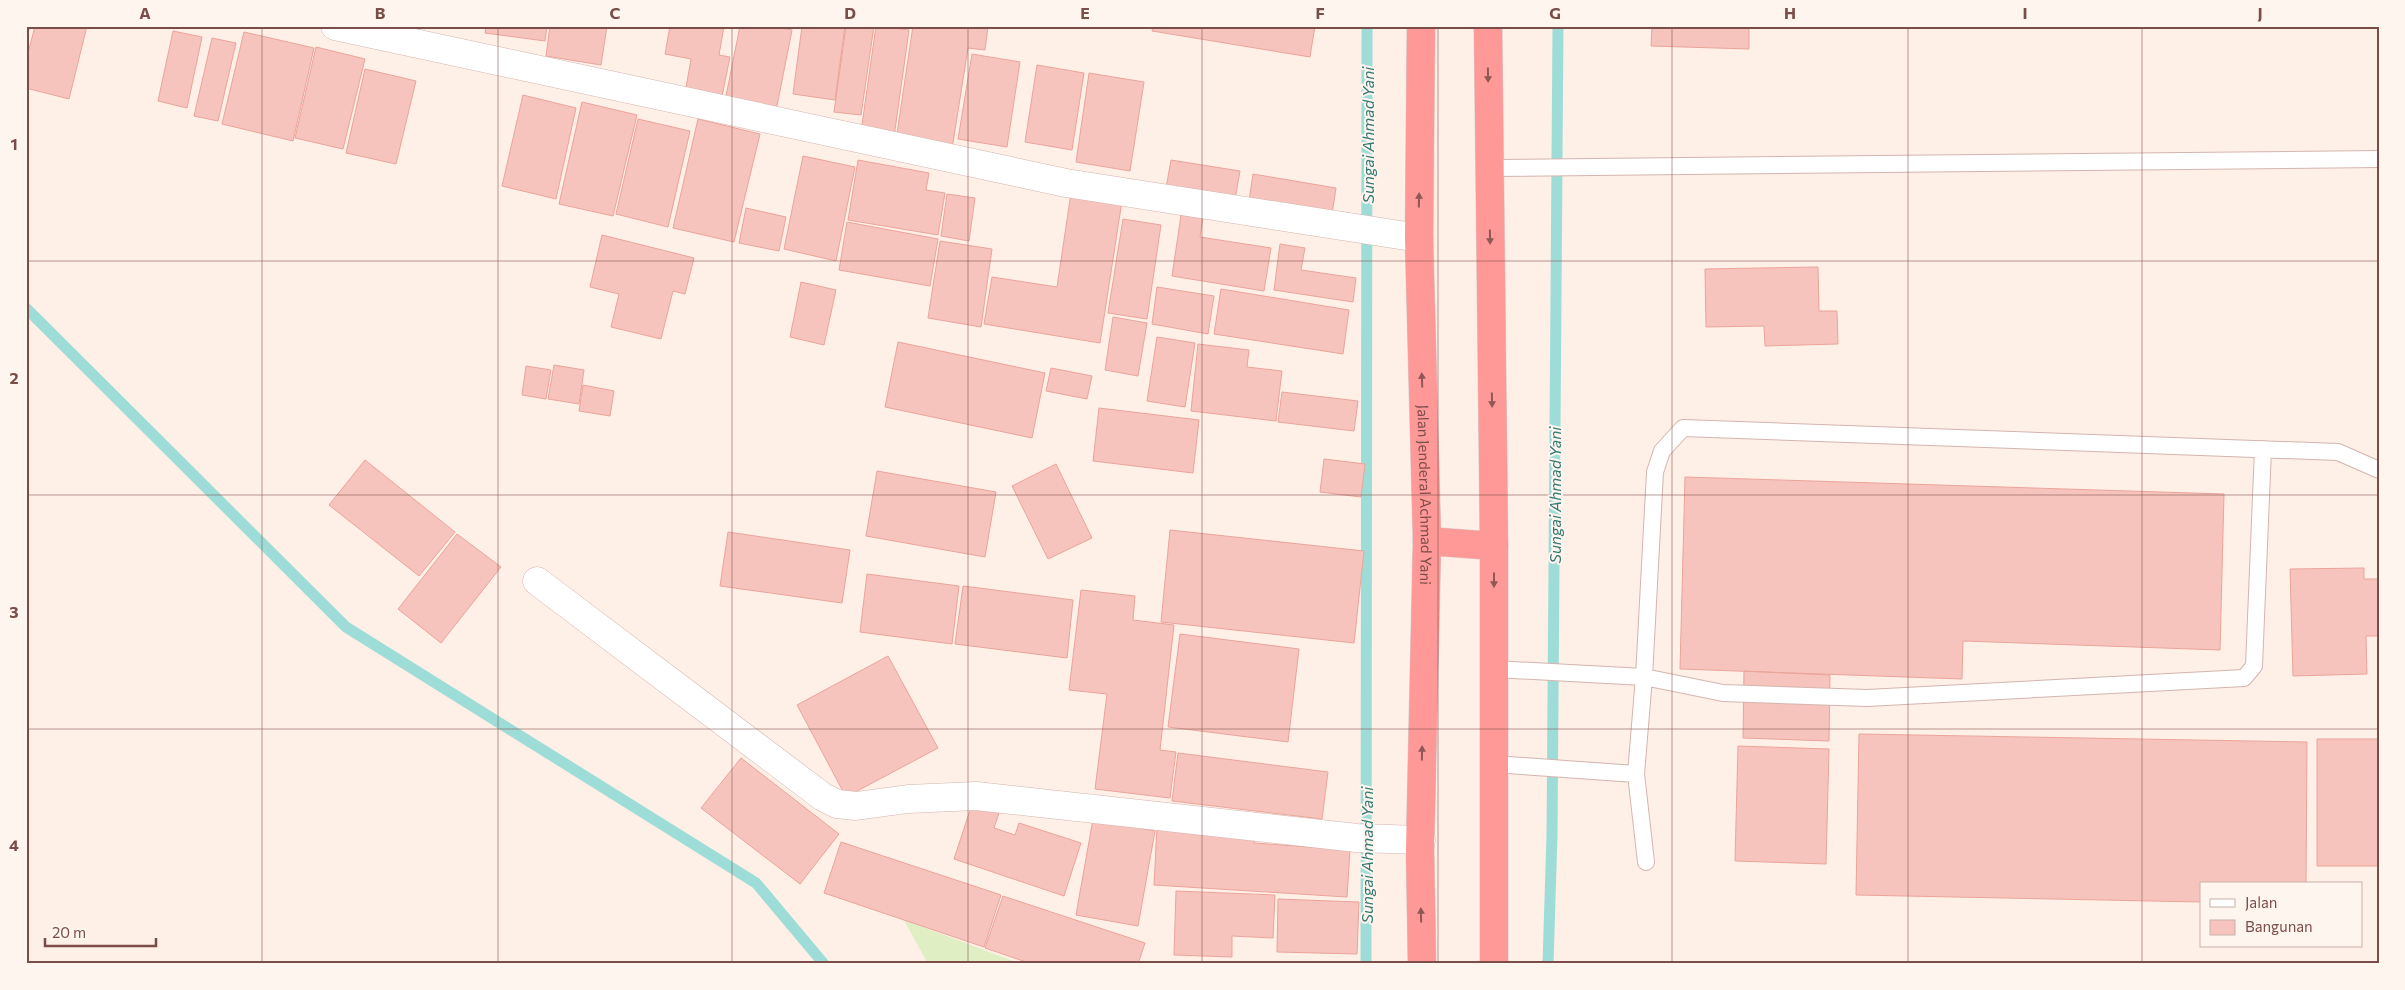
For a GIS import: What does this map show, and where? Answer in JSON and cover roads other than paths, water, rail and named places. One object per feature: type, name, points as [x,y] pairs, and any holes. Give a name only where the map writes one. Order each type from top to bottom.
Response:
[{"type":"highway","name":"Jalan Jenderal Achmad Yani","points":[[1421,26],[1419,238],[1427,542],[1420,840],[1422,964]]},
{"type":"highway","points":[[1488,26],[1494,546],[1494,964]]},
{"type":"highway","points":[[1427,542],[1494,546]]},
{"type":"street","points":[[335,26],[1066,183],[1419,238]]},
{"type":"street","points":[[537,581],[823,797],[837,804],[856,806],[908,799],[976,796],[1369,839],[1420,840]]},
{"type":"lane","points":[[1490,168],[2379,159]]},
{"type":"lane","points":[[1646,862],[1636,774],[1644,677],[1655,472],[1662,451],[1683,428],[2338,452],[2379,470]]},
{"type":"lane","points":[[1494,669],[1644,677],[1723,693],[1867,698],[2244,678],[2254,666],[2263,449]]},
{"type":"lane","points":[[1494,764],[1636,774]]},
{"type":"waterway","name":"Sungai Ahmad Yani","points":[[1366,964],[1367,26]]},
{"type":"waterway","name":"Sungai Ahmad Yani","points":[[1548,964],[1552,835],[1558,26]]},
{"type":"waterway","points":[[26,308],[346,627],[756,883],[824,964]]}]
